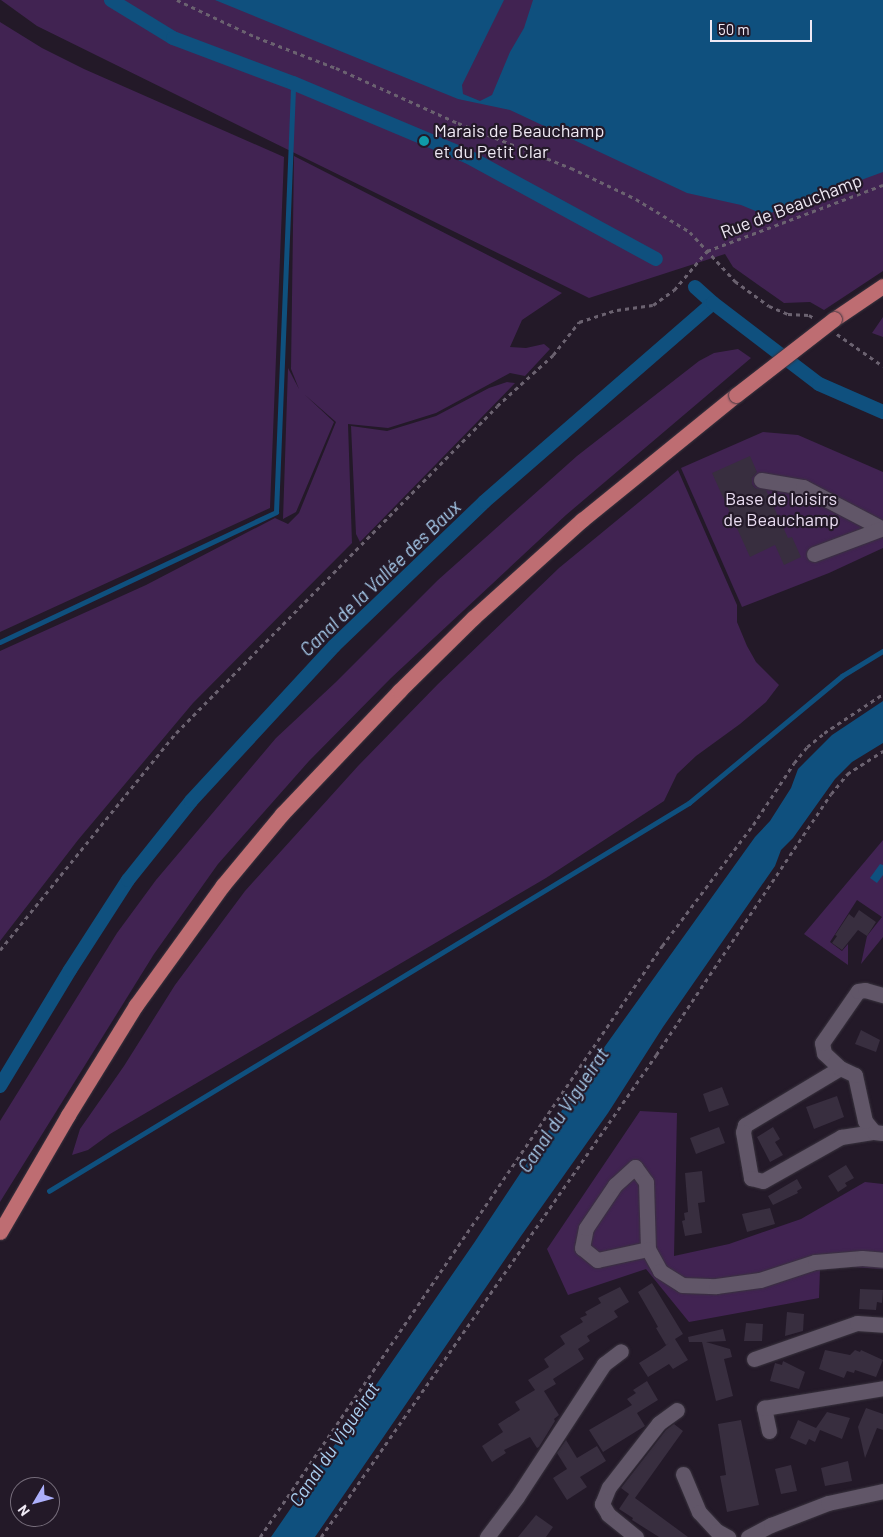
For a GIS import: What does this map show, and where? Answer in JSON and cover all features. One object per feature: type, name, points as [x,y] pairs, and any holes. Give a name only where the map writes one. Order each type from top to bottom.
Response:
[{"type":"main road","points":[[0,1232],[68,1115],[136,1006],[223,885],[282,814],[399,690],[474,618],[582,520],[736,395],[883,286]]},
{"type":"street","points":[[761,480],[803,486],[882,528]]},
{"type":"street","points":[[814,554],[882,528]]},
{"type":"street","points":[[878,1132],[865,1121],[855,1075],[840,1068],[824,1053],[822,1043],[858,991],[865,990],[883,995]]},
{"type":"street","points":[[840,1068],[745,1125],[743,1132],[751,1178],[763,1181],[841,1137],[878,1132]]},
{"type":"street","points":[[648,1249],[597,1260],[582,1248],[586,1228],[615,1186],[636,1167],[646,1182],[648,1249],[660,1271],[682,1285],[716,1286],[760,1280],[815,1262],[862,1258],[883,1260]]},
{"type":"street","points":[[754,1359],[857,1323],[883,1325]]},
{"type":"street","points":[[487,1537],[517,1497],[604,1364],[621,1351]]},
{"type":"street","points":[[769,1431],[764,1408],[883,1388]]},
{"type":"street","points":[[628,1535],[608,1514],[602,1504],[609,1487],[659,1423],[677,1410]]},
{"type":"street","points":[[683,1474],[699,1512],[717,1531],[728,1537]]},
{"type":"street","points":[[758,1535],[828,1503],[883,1491]]},
{"type":"path","points":[[177,0],[256,37],[336,68],[458,123],[571,168],[658,212],[690,232],[735,281],[769,306],[788,314],[809,315],[816,320]]},
{"type":"path","name":"Rue de Beauchamp","points":[[707,251],[883,185]]},
{"type":"path","points":[[0,950],[176,733],[497,406],[553,355],[579,322],[617,310],[653,305],[674,290],[707,251]]},
{"type":"path","points":[[832,324],[851,344],[883,366]]},
{"type":"path","points":[[260,1537],[662,946],[753,824],[794,763],[807,746],[824,732],[883,694]]},
{"type":"path","points":[[320,1537],[656,1055],[831,794],[847,774],[883,751]]},
{"type":"green space","points":[[1,0],[883,0],[883,271],[824,310],[810,302],[784,303],[733,267],[725,254],[589,298],[37,26]]},
{"type":"green space","points":[[0,22],[42,48],[84,69],[284,157],[270,508],[0,632]]},
{"type":"green space","points":[[294,156],[562,293],[522,320],[510,347],[526,348],[544,344],[550,349],[525,376],[510,373],[436,413],[388,428],[348,424],[352,543],[193,703],[78,840],[0,941],[0,651],[146,585],[275,518],[288,524],[299,513],[336,422],[304,394],[334,422],[296,512],[283,519],[288,368],[299,389],[291,369]]},
{"type":"green space","points":[[883,317],[883,337],[872,333]]},
{"type":"green space","points":[[738,349],[751,358],[566,515],[391,678],[309,761],[218,864],[154,954],[0,1202],[0,1121],[117,933],[156,880],[276,738],[336,682],[438,580],[577,456],[699,361],[714,353]]},
{"type":"green space","points":[[507,382],[515,383],[360,542],[356,534],[351,426],[387,431],[436,416],[489,388]]},
{"type":"green space","name":"Base de loisirs de Beauchamp","points":[[763,432],[798,435],[883,472],[883,548],[829,573],[742,607],[681,468]]},
{"type":"green space","points":[[678,470],[737,605],[737,622],[747,646],[756,662],[779,685],[766,702],[740,724],[696,756],[677,774],[664,801],[546,878],[110,1134],[88,1150],[72,1155],[80,1129],[124,1066],[175,985],[245,891],[358,766],[438,684],[559,568]]},
{"type":"green space","points":[[883,840],[883,937],[861,964],[867,936],[882,917],[857,900],[830,942],[842,951],[848,944],[848,965],[804,934]]},
{"type":"green space","points":[[640,1111],[677,1113],[674,1256],[729,1244],[801,1219],[865,1182],[883,1184],[883,1269],[851,1267],[820,1270],[819,1298],[689,1322],[646,1269],[568,1295],[547,1249]]},
{"type":"water","points":[[215,0],[504,0],[462,85],[463,94],[480,101],[492,95],[510,52],[524,28],[533,0],[883,0],[883,172],[765,215],[741,205],[687,193],[510,110],[458,99]]},
{"type":"water","name":"Canal du Vigueirat","points":[[883,701],[883,743],[852,762],[835,779],[793,838],[781,850],[775,866],[663,1027],[608,1113],[521,1236],[315,1537],[271,1537],[474,1243],[598,1056],[755,837],[770,821],[791,788],[798,769],[832,735]]},
{"type":"water","points":[[880,864],[883,865],[883,875],[877,883],[870,878]]},
{"type":"building","points":[[750,456],[757,472],[752,478],[752,484],[755,488],[766,490],[788,538],[792,537],[801,557],[784,565],[775,545],[750,557],[712,473]]},
{"type":"building","points":[[859,910],[876,922],[867,936],[858,930],[842,950],[832,943],[837,936],[835,935],[849,914],[854,918]]},
{"type":"building","points":[[861,1030],[880,1040],[876,1052],[855,1044]]},
{"type":"building","points":[[722,1087],[729,1105],[709,1112],[703,1094]]},
{"type":"building","points":[[837,1096],[844,1117],[814,1129],[806,1107]]},
{"type":"building","points":[[719,1127],[725,1143],[696,1154],[690,1138]]},
{"type":"building","points":[[773,1127],[780,1139],[775,1142],[783,1155],[770,1162],[757,1137]]},
{"type":"building","points":[[846,1165],[854,1178],[845,1183],[847,1186],[838,1192],[828,1176]]},
{"type":"building","points":[[702,1171],[705,1202],[698,1203],[702,1233],[685,1236],[682,1221],[685,1220],[684,1213],[688,1212],[685,1173]]},
{"type":"building","points":[[797,1179],[802,1188],[797,1191],[798,1193],[773,1205],[768,1196]]},
{"type":"building","points":[[770,1208],[775,1224],[747,1232],[742,1214]]},
{"type":"building","points":[[652,1283],[683,1334],[675,1339],[688,1360],[673,1369],[669,1364],[648,1377],[639,1363],[660,1350],[669,1343],[666,1345],[638,1292]]},
{"type":"building","points":[[620,1287],[629,1302],[614,1311],[618,1317],[587,1336],[590,1341],[578,1349],[584,1359],[553,1379],[556,1384],[544,1391],[559,1415],[554,1419],[555,1421],[539,1447],[537,1448],[530,1437],[504,1450],[506,1453],[492,1462],[482,1446],[503,1432],[498,1424],[520,1410],[515,1402],[535,1390],[528,1380],[549,1367],[544,1359],[565,1344],[560,1336],[583,1322],[580,1318],[587,1315],[585,1312],[601,1303],[598,1298]]},
{"type":"building","points":[[860,1289],[883,1290],[882,1303],[877,1302],[876,1310],[859,1309]]},
{"type":"building","points":[[787,1312],[804,1314],[803,1331],[785,1336]]},
{"type":"building","points":[[746,1323],[763,1324],[762,1341],[744,1341]]},
{"type":"building","points":[[723,1329],[726,1341],[706,1342],[730,1349],[732,1357],[724,1359],[733,1396],[716,1401],[702,1342],[689,1342],[688,1337]]},
{"type":"building","points":[[825,1350],[850,1355],[855,1350],[860,1352],[861,1350],[883,1360],[876,1377],[855,1370],[854,1373],[847,1371],[844,1378],[819,1369]]},
{"type":"building","points":[[783,1361],[805,1372],[799,1389],[770,1381],[775,1363],[782,1365]]},
{"type":"building","points":[[647,1381],[658,1400],[637,1413],[645,1426],[603,1452],[589,1430],[632,1405],[627,1399],[636,1393],[633,1390]]},
{"type":"building","points":[[866,1408],[883,1414],[883,1430],[877,1428],[865,1458],[858,1427]]},
{"type":"building","points":[[827,1412],[850,1418],[842,1439],[820,1430],[815,1442],[809,1439],[806,1445],[790,1438],[798,1420],[816,1428]]},
{"type":"building","points":[[741,1420],[759,1505],[727,1512],[720,1476],[726,1475],[718,1424]]},
{"type":"building","points":[[674,1424],[683,1431],[635,1498],[688,1537],[659,1537],[632,1520],[633,1518],[619,1509],[629,1494],[621,1488],[666,1430]]},
{"type":"building","points":[[566,1440],[577,1458],[597,1446],[606,1461],[580,1477],[587,1487],[567,1500],[553,1478],[567,1469],[557,1453]]},
{"type":"building","points":[[848,1461],[852,1481],[825,1486],[821,1468]]},
{"type":"building","points":[[791,1465],[797,1491],[781,1494],[775,1469]]},
{"type":"building","points":[[536,1515],[553,1527],[546,1537],[518,1537]]},
{"type":"waterway","points":[[111,0],[173,38],[293,83],[467,156],[656,259]]},
{"type":"waterway","points":[[0,642],[276,512],[293,83]]},
{"type":"waterway","points":[[695,287],[713,303]]},
{"type":"waterway","name":"Canal de la Vallée des Baux","points":[[0,1086],[70,970],[128,880],[191,801],[334,646],[484,502],[713,303],[819,384],[883,412]]},
{"type":"waterway","points":[[49,1191],[689,803],[842,676],[883,651]]},
{"type":"place","name":"Marais de Beauchamp et du Petit Clar","points":[[424,141]]}]
